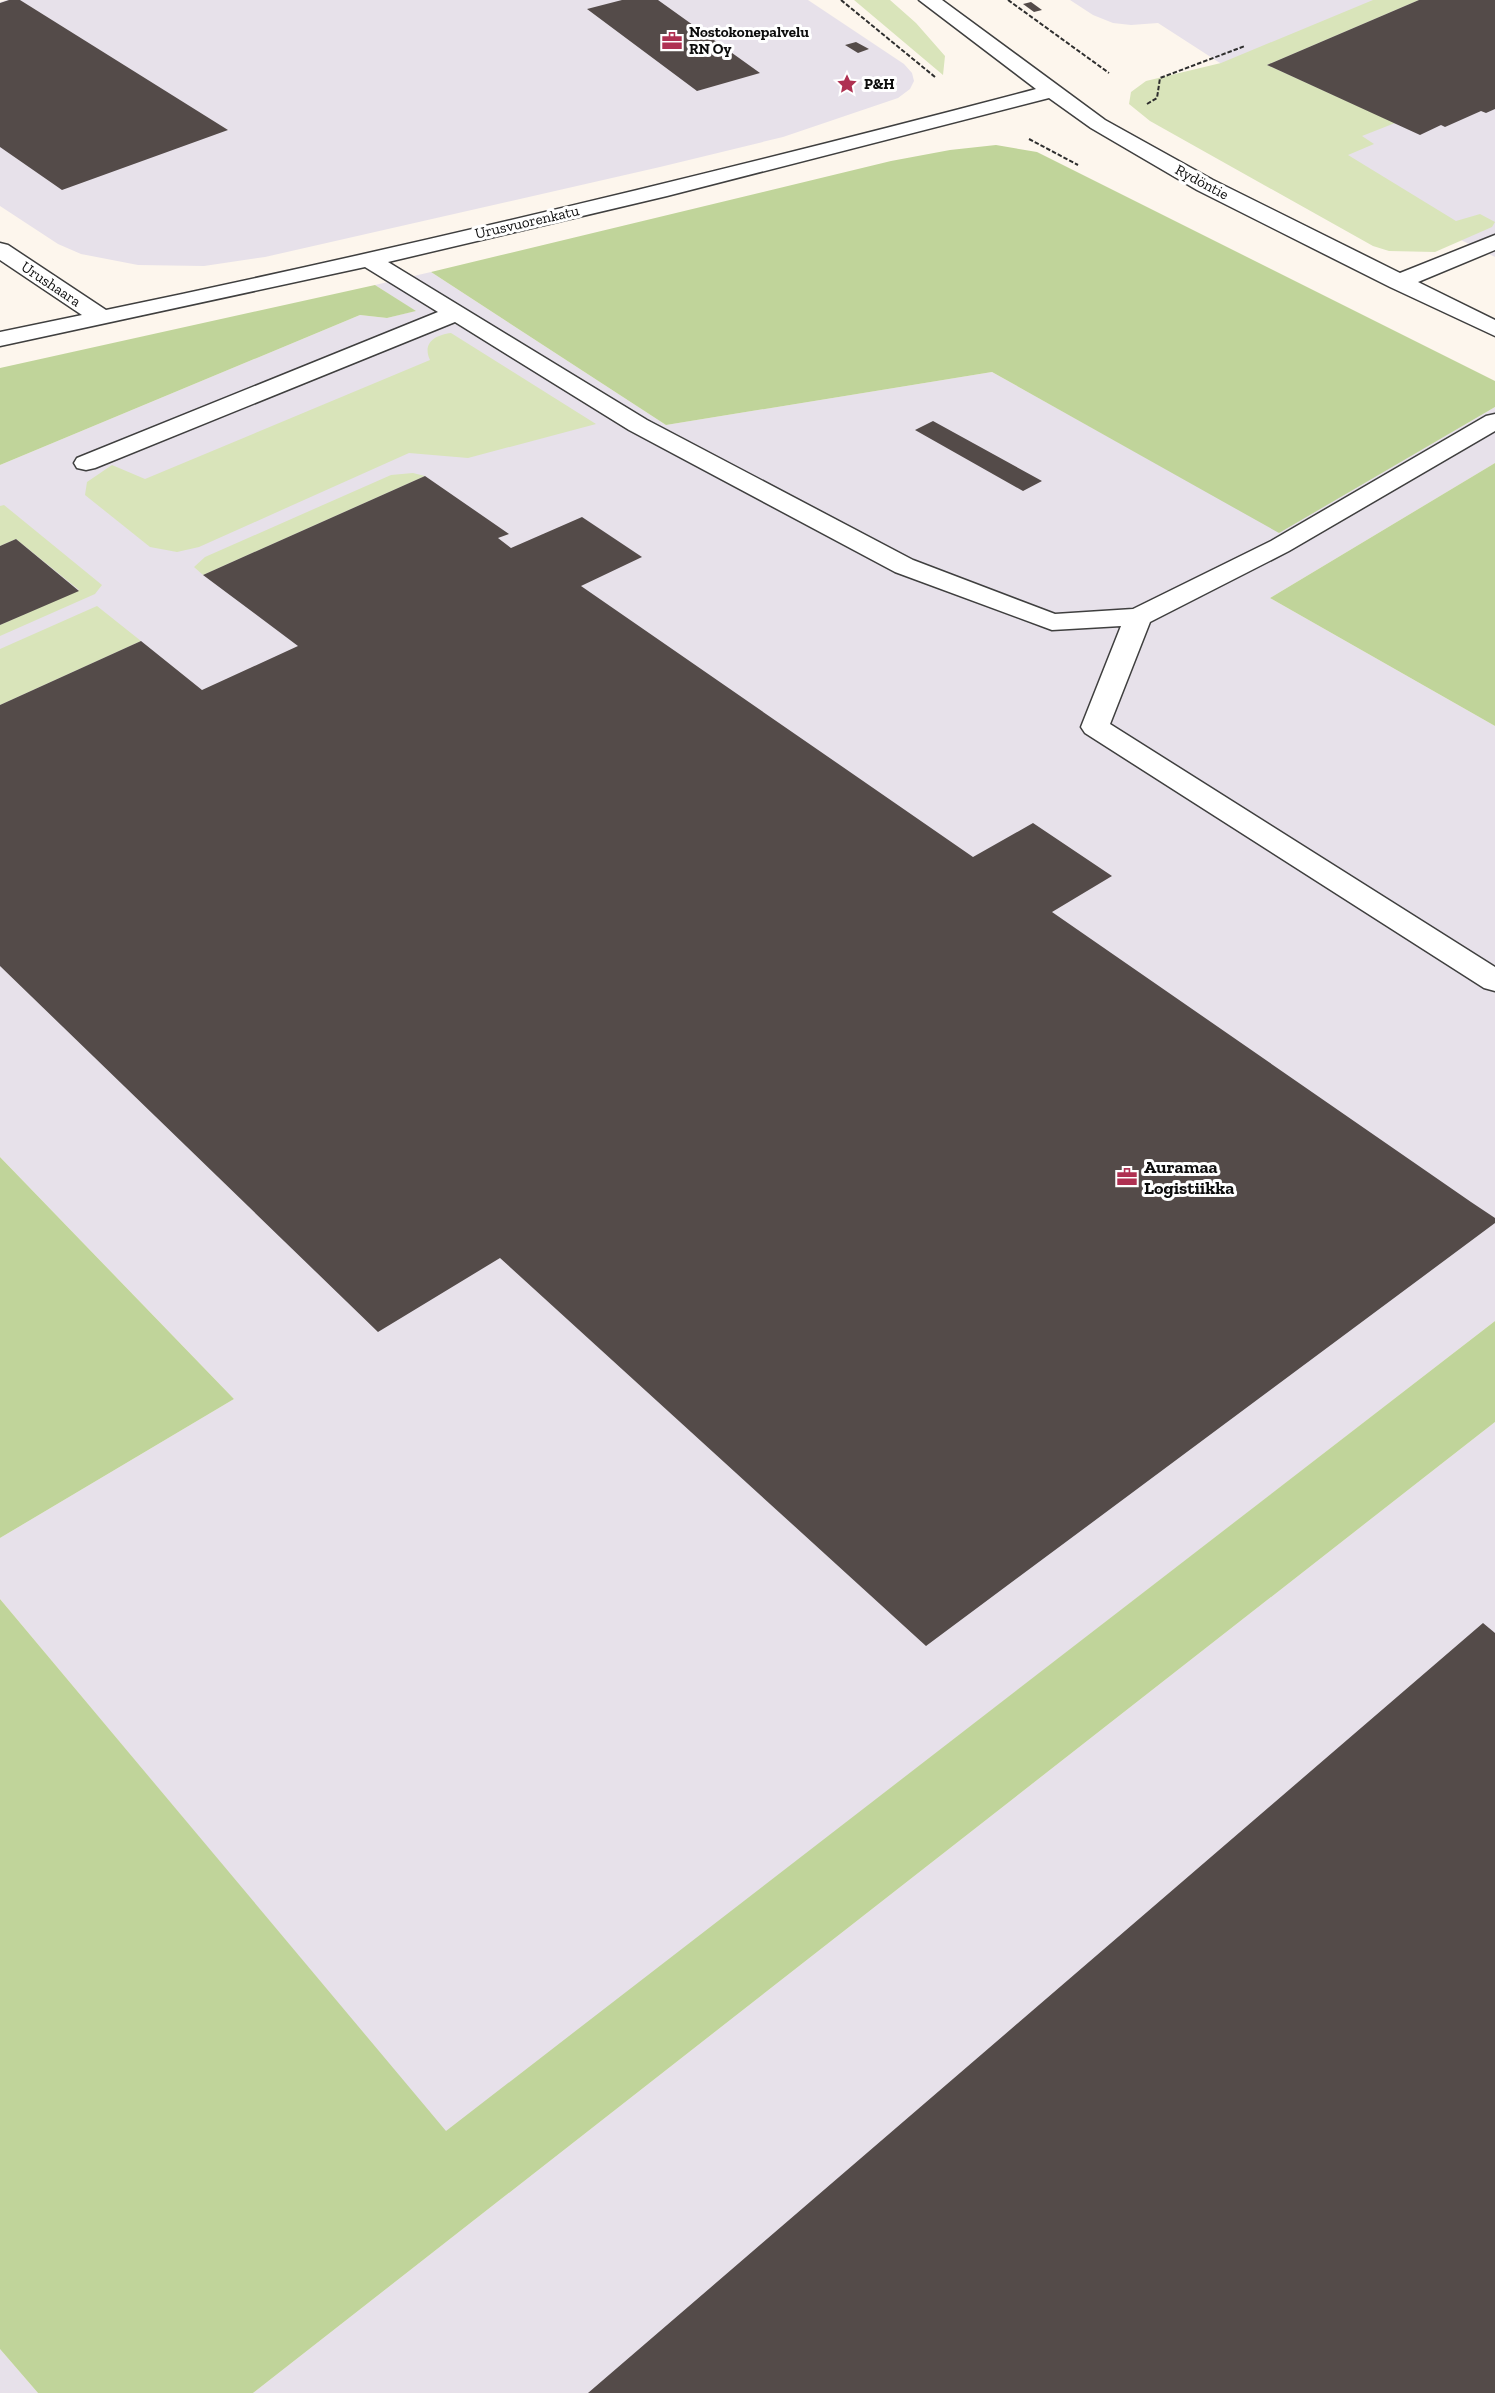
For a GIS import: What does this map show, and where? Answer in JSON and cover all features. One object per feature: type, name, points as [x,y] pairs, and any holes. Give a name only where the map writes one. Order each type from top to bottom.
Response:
[{"type":"street","name":"Rydöntie","points":[[929,0],[1098,124],[1205,185],[1495,329]]},
{"type":"street","name":"Urusvuorenkatu","points":[[0,339],[369,260],[746,170],[1051,91]]},
{"type":"street","points":[[1398,282],[1495,242]]},
{"type":"street","name":"Urushaara","points":[[0,250],[102,318]]},
{"type":"street","points":[[369,260],[638,425],[904,566],[1052,622],[1138,617],[1280,546],[1495,421]]},
{"type":"street","points":[[86,463],[455,314]]},
{"type":"street","points":[[1138,617],[1095,727],[1495,981]]},
{"type":"path","points":[[841,0],[928,73]]},
{"type":"path","points":[[1008,0],[1109,73]]},
{"type":"path","points":[[1143,107],[1157,98],[1160,78],[1245,46]]},
{"type":"shaded area","points":[[7,0],[808,0],[904,64],[912,73],[914,81],[910,89],[898,98],[783,137],[660,167],[265,257],[204,266],[138,265],[81,254],[58,244],[0,206],[0,2]]},
{"type":"shaded area","points":[[1070,0],[1495,0],[1495,257],[1461,240],[1220,63],[1158,23],[1131,25],[1113,23],[1093,15]]},
{"type":"shaded area","points":[[431,272],[666,425],[992,372],[1279,532],[1495,407],[1495,463],[1270,598],[1495,726],[1495,1321],[446,2132],[0,1599],[0,1538],[234,1399],[0,1157],[0,465],[360,315],[387,318],[415,311],[375,285]]},
{"type":"shaded area","points":[[1495,1422],[1495,2393],[253,2393]]},
{"type":"shaded area","points":[[0,2349],[38,2393],[0,2393]]},
{"type":"green space","points":[[854,0],[890,0],[916,23],[945,56],[943,75]]},
{"type":"green space","points":[[1373,0],[1419,0],[1267,65],[1395,123],[1362,136],[1374,144],[1348,155],[1456,221],[1480,214],[1495,222],[1492,227],[1435,252],[1389,251],[1373,246],[1150,121],[1129,104],[1131,92],[1146,81],[1221,63]]},
{"type":"green space","points":[[996,145],[1037,152],[1495,381],[1495,407],[1279,533],[992,372],[666,425],[431,272],[891,161],[950,150]]},
{"type":"green space","points":[[375,285],[416,311],[387,318],[360,315],[0,465],[0,368]]},
{"type":"green space","points":[[451,333],[596,424],[468,458],[409,453],[199,547],[177,552],[150,547],[85,495],[87,482],[112,465],[145,479],[430,360],[428,349],[432,341]]},
{"type":"green space","points":[[1495,463],[1495,726],[1270,598]]},
{"type":"green space","points":[[413,473],[425,476],[203,575],[194,567],[205,557],[391,475]]},
{"type":"green space","points":[[4,505],[102,585],[95,594],[0,636],[0,625],[79,590],[16,539],[0,546],[0,506]]},
{"type":"green space","points":[[97,606],[141,641],[0,705],[0,649]]},
{"type":"green space","points":[[0,1157],[234,1399],[0,1538]]},
{"type":"green space","points":[[1495,1321],[1495,1422],[253,2393],[38,2393],[0,2349],[0,1599],[446,2131]]},
{"type":"building","points":[[20,0],[228,130],[62,190],[0,147],[0,3]]},
{"type":"building","points":[[622,0],[658,0],[760,73],[697,91],[587,9]]},
{"type":"building","points":[[1419,0],[1495,0],[1495,109],[1486,113],[1481,111],[1420,135],[1267,65]]},
{"type":"building","points":[[1031,2],[1042,10],[1034,12],[1023,4]]},
{"type":"building","points":[[856,42],[869,49],[858,53],[845,45]]},
{"type":"building","points":[[933,421],[1042,481],[1023,491],[915,430]]},
{"type":"building","points":[[425,476],[509,534],[498,538],[511,548],[582,517],[642,557],[581,586],[973,857],[1033,823],[1112,876],[1052,912],[1495,1218],[1495,1223],[926,1646],[500,1258],[378,1332],[0,966],[0,705],[141,641],[202,690],[298,646],[203,575]]},
{"type":"building","points":[[16,539],[79,591],[0,625],[0,546]]},
{"type":"building","points":[[1483,1623],[1495,1633],[1495,2393],[588,2393]]},
{"type":"place","name":"Nostokonepalvelu RN Oy","points":[[672,41]]},
{"type":"place","name":"P&H","points":[[847,84]]},
{"type":"place","name":"Auramaa Logistiikka","points":[[1127,1177]]}]
